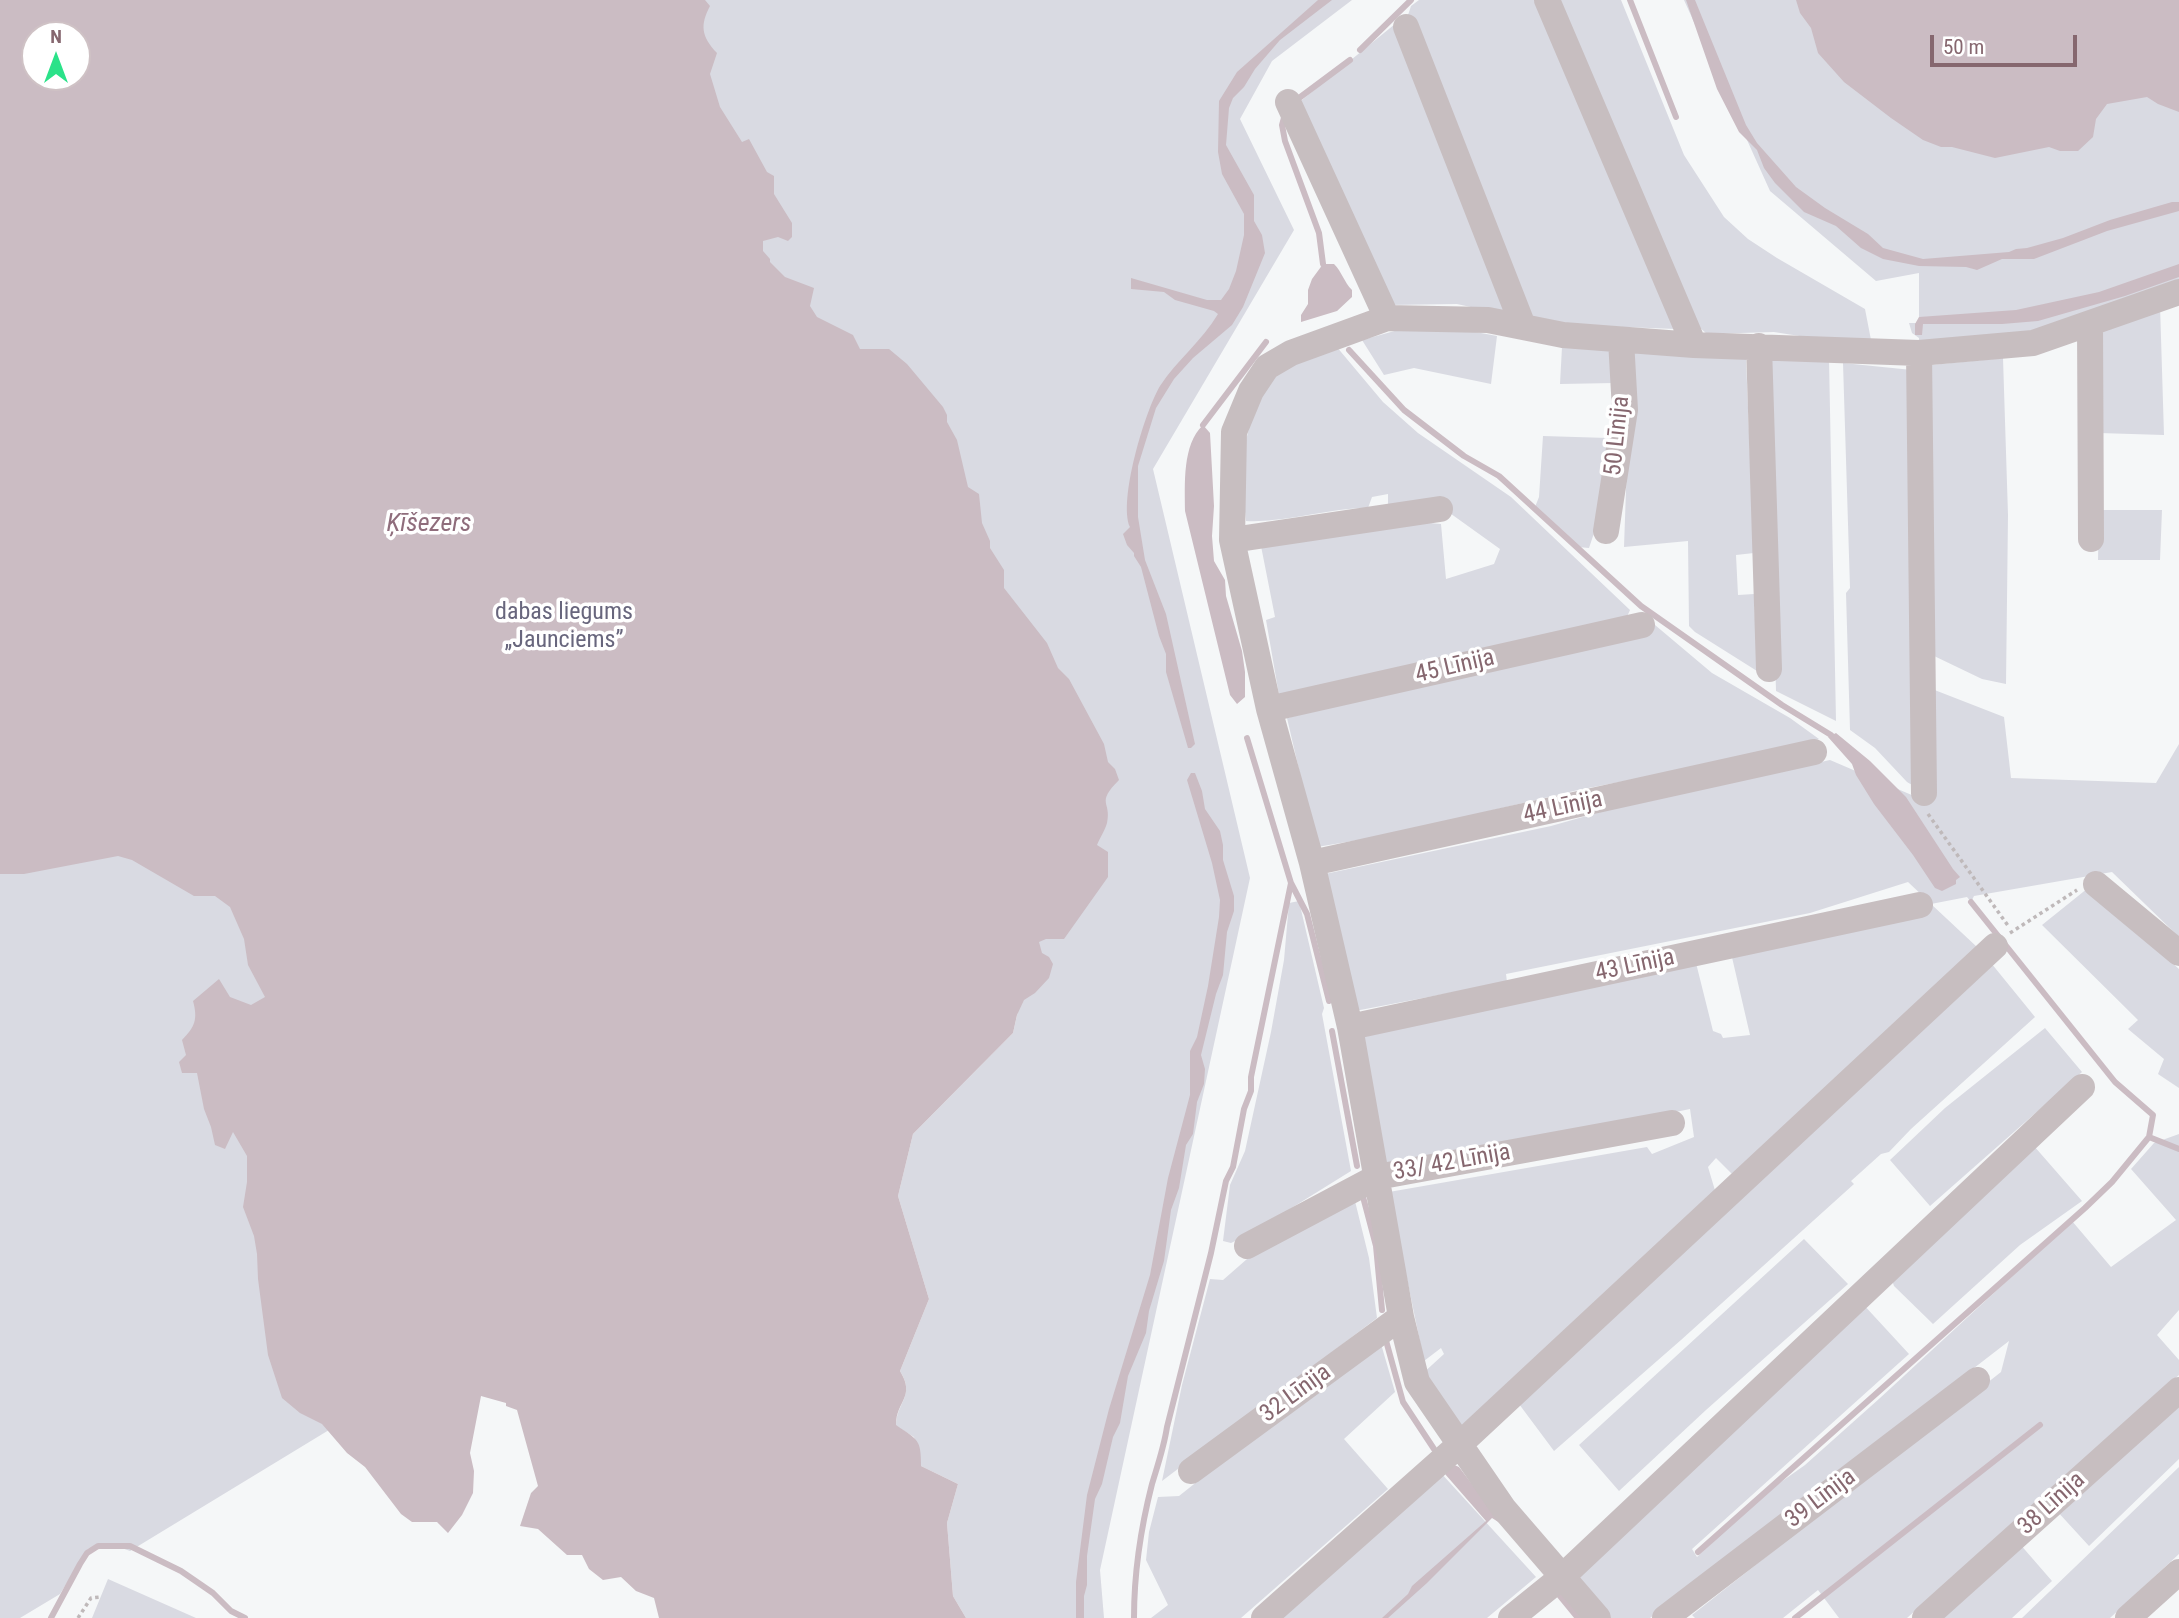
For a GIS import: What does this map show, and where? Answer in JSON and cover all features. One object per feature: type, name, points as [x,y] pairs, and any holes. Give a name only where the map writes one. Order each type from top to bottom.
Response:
[{"type":"street","points":[[1547,0],[1694,345]]},
{"type":"street","points":[[1406,27],[1523,326]]},
{"type":"street","points":[[1289,102],[1387,318]]},
{"type":"street","points":[[1598,1618],[1504,1509],[1417,1382],[1401,1317],[1350,1027],[1312,863],[1269,709],[1233,540],[1234,432],[1251,391],[1267,367],[1291,352],[1387,318],[1477,320],[1563,335],[1694,345],[1919,353],[2033,343],[2179,292]]},
{"type":"street","points":[[2090,324],[2091,540]]},
{"type":"street","name":"50 Līnija","points":[[1606,531],[1625,410],[1621,340]]},
{"type":"street","points":[[1759,346],[1769,669]]},
{"type":"street","points":[[1919,353],[1924,793]]},
{"type":"street","points":[[1233,540],[1440,509]]},
{"type":"street","name":"45 Līnija","points":[[1269,709],[1642,625]]},
{"type":"street","name":"44 Līnija","points":[[1312,863],[1814,752]]},
{"type":"street","points":[[2096,884],[2179,953]]},
{"type":"street","name":"43 Līnija","points":[[1350,1027],[1920,905]]},
{"type":"street","points":[[1264,1618],[1459,1445],[2004,938]]},
{"type":"street","points":[[1511,1618],[1563,1576],[2082,1087]]},
{"type":"street","name":"33/ 42 Līnija","points":[[1248,1246],[1377,1177],[1672,1123]]},
{"type":"street","name":"32 Līnija","points":[[1191,1471],[1401,1317]]},
{"type":"street","name":"39 Līnija","points":[[1665,1618],[1977,1380]]},
{"type":"street","name":"38 Līnija","points":[[1925,1618],[2179,1390]]},
{"type":"street","points":[[2128,1618],[2179,1572]]},
{"type":"path","points":[[1924,793],[1929,817],[2004,938],[2085,885],[2096,884]]},
{"type":"path","points":[[78,1618],[91,1598],[101,1597]]},
{"type":"green space","name":"Ķīšezers","points":[[0,0],[1352,0],[1272,61],[1240,119],[1294,230],[1153,469],[1250,878],[1100,1570],[1104,1618],[966,1618],[953,1596],[947,1523],[958,1484],[921,1466],[914,1437],[896,1426],[906,1393],[900,1371],[929,1299],[898,1196],[913,1134],[1013,1033],[1018,1011],[130,1551],[108,1543],[88,1549],[60,1594],[20,1618],[0,1618]]},
{"type":"green space","points":[[1419,0],[1534,0],[1676,329],[1543,324],[1532,318],[1408,15],[1411,6]]},
{"type":"green space","points":[[1551,0],[1621,0],[1684,155],[1724,217],[1748,239],[1777,258],[1865,309],[1871,340],[1806,337],[1774,332],[1707,334],[1698,326]]},
{"type":"green space","points":[[1684,0],[2179,0],[2179,288],[2055,336],[1919,347],[1919,338],[1912,333],[1909,323],[1919,323],[1919,273],[1876,281],[1770,191]]},
{"type":"green space","points":[[1395,24],[1507,315],[1457,304],[1387,305],[1297,104]]},
{"type":"green space","points":[[2160,305],[2164,435],[2099,433],[2099,330]]},
{"type":"green space","points":[[1420,324],[1497,336],[1491,384],[1414,368],[1384,375],[1362,340]]},
{"type":"green space","points":[[1336,346],[1383,402],[1418,433],[1511,497],[1630,610],[1625,621],[1279,695],[1266,620],[1275,617],[1261,546],[1406,521],[1441,524],[1446,579],[1494,564],[1500,549],[1447,511],[1388,505],[1388,494],[1372,497],[1368,508],[1277,520],[1246,521],[1240,465],[1258,391],[1282,367]]},
{"type":"green space","points":[[1562,347],[1613,350],[1614,383],[1560,384]]},
{"type":"green space","points":[[1631,348],[1746,359],[1754,553],[1736,555],[1738,595],[1754,594],[1757,671],[1689,626],[1688,541],[1624,547]]},
{"type":"green space","points":[[1767,358],[1829,358],[1836,721],[1776,691]]},
{"type":"green space","points":[[2003,358],[2008,515],[2006,684],[1982,679],[1932,655],[1931,365]]},
{"type":"green space","points":[[1843,363],[1912,370],[1917,788],[1907,782],[1875,748],[1850,730],[1846,593],[1850,588]]},
{"type":"green space","points":[[1543,436],[1608,438],[1606,497],[1589,548],[1578,547],[1535,507],[1539,497]]},
{"type":"green space","points":[[2099,510],[2162,510],[2160,560],[2098,560]]},
{"type":"green space","points":[[1655,625],[1712,673],[1790,718],[1819,739],[1749,757],[1578,790],[1388,835],[1317,847],[1287,718]]},
{"type":"green space","points":[[1932,689],[2004,717],[2011,778],[2156,783],[2179,744],[2179,937],[2112,872],[1974,896],[1971,902],[1967,897],[1931,904],[1977,947],[1734,1176],[1716,1158],[1708,1167],[1717,1197],[1461,1426],[1421,1375],[1444,1354],[1441,1348],[1424,1361],[1389,1192],[1647,1147],[1652,1154],[1694,1137],[1690,1109],[1386,1172],[1357,1033],[1695,959],[1713,1031],[1721,1034],[1723,1038],[1750,1035],[1731,953],[1925,898],[1908,882],[1810,913],[1506,974],[1507,982],[1355,1011],[1325,874],[1551,826],[1611,809],[1830,760],[1928,802]]},
{"type":"green space","points":[[2088,888],[2179,969],[2179,1088],[2158,1074],[2164,1059],[2128,1029],[2138,1020],[2042,925]]},
{"type":"green space","points":[[1299,901],[1324,1008],[1322,1014],[1351,1171],[1231,1243],[1223,1241],[1230,1185],[1245,1151],[1271,1032],[1284,960],[1289,903]]},
{"type":"green space","points":[[1987,958],[2035,1017],[1889,1152],[1881,1154],[1851,1181],[1854,1184],[1554,1451],[1519,1404]]},
{"type":"green space","points":[[2045,1028],[2082,1072],[1930,1206],[1890,1160],[1945,1108]]},
{"type":"green space","points":[[2179,1134],[2179,1310],[2157,1335],[2179,1360],[2179,1375],[1907,1618],[1839,1618],[1818,1590],[1783,1618],[1695,1618],[1692,1615],[2001,1372],[2009,1341],[1650,1618],[1608,1618],[1572,1573],[1862,1303],[1909,1354],[1692,1549],[1697,1557],[1764,1494],[1805,1465],[1880,1398],[2072,1221],[2111,1267],[2176,1220],[2131,1169],[2154,1143]]},
{"type":"green space","points":[[2034,1146],[2082,1201],[2020,1245],[1933,1324],[1894,1286],[1890,1274]]},
{"type":"green space","points":[[1353,1193],[1369,1258],[1377,1318],[1162,1481],[1182,1385],[1210,1279],[1223,1280],[1255,1252]]},
{"type":"green space","points":[[1804,1239],[1848,1284],[1619,1491],[1579,1445]]},
{"type":"green space","points":[[1379,1337],[1395,1392],[1344,1439],[1388,1489],[1241,1618],[1151,1618],[1168,1605],[1146,1560],[1149,1532],[1158,1497],[1179,1496]]},
{"type":"green space","points":[[2179,1398],[2179,1459],[2089,1546],[2056,1510]]},
{"type":"green space","points":[[2179,1467],[2179,1554],[2110,1618],[2022,1618]]},
{"type":"green space","points":[[1440,1472],[1536,1577],[1487,1618],[1275,1618]]},
{"type":"green space","points":[[2019,1543],[2052,1581],[2012,1618],[1935,1618]]},
{"type":"green space","points":[[108,1579],[196,1618],[92,1618]]},
{"type":"water","name":"Ķīšezers","points":[[0,0],[705,0],[710,6],[704,25],[705,36],[717,53],[710,74],[720,107],[742,142],[749,139],[767,172],[774,176],[774,194],[792,223],[792,237],[788,241],[778,237],[763,241],[763,251],[785,277],[814,288],[810,306],[817,317],[853,335],[860,349],[889,349],[907,364],[943,407],[947,422],[957,440],[968,487],[979,494],[982,523],[990,541],[990,548],[1004,570],[1004,588],[1047,643],[1058,668],[1069,679],[1104,744],[1108,762],[1115,769],[1119,780],[1106,798],[1107,823],[1097,845],[1108,852],[1108,877],[1064,939],[1046,939],[1039,942],[1042,953],[1049,957],[1053,964],[1049,978],[1024,1000],[1013,1033],[913,1134],[898,1196],[929,1299],[900,1371],[906,1393],[896,1425],[917,1441],[921,1466],[958,1484],[947,1523],[953,1596],[966,1618],[659,1618],[654,1598],[636,1591],[621,1577],[603,1580],[589,1569],[582,1555],[567,1555],[538,1529],[520,1526],[531,1493],[538,1486],[517,1410],[506,1406],[506,1403],[481,1396],[470,1453],[474,1471],[473,1493],[462,1515],[448,1533],[437,1522],[412,1522],[401,1514],[365,1467],[347,1453],[322,1424],[300,1413],[282,1398],[268,1355],[254,1236],[243,1207],[247,1156],[233,1132],[225,1149],[215,1145],[197,1073],[182,1073],[179,1062],[186,1055],[182,1040],[194,1022],[193,1001],[219,979],[230,997],[251,1005],[265,997],[248,965],[244,939],[230,907],[215,896],[194,896],[132,860],[118,856],[24,874],[0,874]]},
{"type":"water","points":[[1318,0],[1332,0],[1280,40],[1233,98],[1229,108],[1226,145],[1254,195],[1254,221],[1262,235],[1265,253],[1243,307],[1232,325],[1193,358],[1174,379],[1156,408],[1138,466],[1138,517],[1145,560],[1166,614],[1195,744],[1188,748],[1166,672],[1166,654],[1141,567],[1123,534],[1130,527],[1127,515],[1128,498],[1135,456],[1154,398],[1160,386],[1218,314],[1175,300],[1164,292],[1131,289],[1131,278],[1207,300],[1221,300],[1229,289],[1244,235],[1244,214],[1222,174],[1218,152],[1219,101],[1237,72]]},
{"type":"water","points":[[1686,0],[1695,0],[1746,125],[1757,143],[1796,187],[1868,234],[1883,248],[1923,259],[2009,252],[2063,238],[2110,220],[2172,202],[2179,202],[2179,211],[2107,231],[2034,259],[2002,259],[1977,270],[1966,267],[1919,266],[1883,259],[1861,248],[1836,226],[1804,212],[1775,183],[1764,168],[1757,150],[1739,132],[1717,89]]},
{"type":"water","points":[[1796,0],[2179,0],[2179,112],[2147,97],[2107,104],[2096,119],[2093,137],[2078,151],[2060,151],[2049,147],[1995,158],[1952,147],[1941,147],[1923,140],[1844,82],[1818,53],[1811,28],[1800,13]]},
{"type":"water","points":[[1323,264],[1334,264],[1337,267],[1352,290],[1352,297],[1337,311],[1301,322],[1301,315],[1308,304],[1308,290],[1312,279]]},
{"type":"water","points":[[2179,264],[2179,277],[2038,321],[1923,324],[1922,335],[1915,335],[1915,324],[1919,317],[2016,310],[2099,292]]},
{"type":"water","points":[[1203,425],[1210,433],[1214,561],[1225,580],[1226,596],[1242,651],[1245,672],[1245,697],[1237,704],[1230,695],[1185,511],[1188,454],[1196,433]]},
{"type":"water","points":[[1836,733],[1870,761],[1906,797],[1960,877],[1956,884],[1942,891],[1935,888],[1874,804],[1852,764],[1828,737]]},
{"type":"water","points":[[1191,773],[1195,773],[1202,791],[1205,809],[1220,831],[1223,860],[1234,896],[1234,911],[1227,932],[1223,975],[1201,1055],[1205,1069],[1204,1084],[1197,1102],[1193,1134],[1186,1145],[1179,1188],[1171,1210],[1164,1261],[1149,1311],[1146,1333],[1128,1376],[1120,1423],[1113,1437],[1102,1484],[1095,1499],[1087,1556],[1084,1618],[1076,1618],[1076,1582],[1087,1495],[1109,1409],[1150,1275],[1168,1178],[1190,1095],[1190,1051],[1197,1037],[1219,917],[1220,900],[1212,863],[1187,780]]},
{"type":"water","points":[[1452,1464],[1459,1467],[1503,1525],[1492,1518],[1427,1583],[1388,1618],[1382,1618],[1408,1594],[1412,1586],[1486,1521],[1445,1474]]},
{"type":"waterway","points":[[1360,50],[1411,0]]},
{"type":"waterway","points":[[1630,0],[1676,117]]},
{"type":"waterway","points":[[1295,101],[1350,60]]},
{"type":"waterway","points":[[1285,114],[1282,125],[1285,141],[1319,233],[1323,264]]},
{"type":"waterway","points":[[1203,425],[1266,342]]},
{"type":"waterway","points":[[1349,350],[1404,410],[1464,456],[1499,476],[1641,606],[1782,705],[1831,735]]},
{"type":"waterway","points":[[1134,1618],[1141,1534],[1148,1500],[1211,1253],[1226,1181],[1233,1167],[1244,1109],[1251,1091],[1251,1077],[1291,883],[1247,738]]},
{"type":"waterway","points":[[1291,883],[1307,914],[1329,1001]]},
{"type":"waterway","points":[[1698,1552],[2085,1208],[2112,1182],[2149,1137],[2153,1115],[2115,1082],[1971,902]]},
{"type":"waterway","points":[[1332,1031],[1357,1166]]},
{"type":"waterway","points":[[2149,1137],[2179,1149]]},
{"type":"waterway","points":[[1362,1193],[1376,1246],[1382,1310]]},
{"type":"waterway","points":[[1385,1337],[1403,1402],[1434,1449]]},
{"type":"waterway","points":[[1795,1618],[2040,1425]]},
{"type":"waterway","points":[[51,1618],[87,1553],[98,1546],[130,1546],[181,1571],[213,1593],[231,1611],[245,1618]]},
{"type":"waterway","points":[[1556,1591],[1578,1618]]},
{"type":"park label","name":"dabas liegums „Jaunciems”","points":[[564,627]]}]
